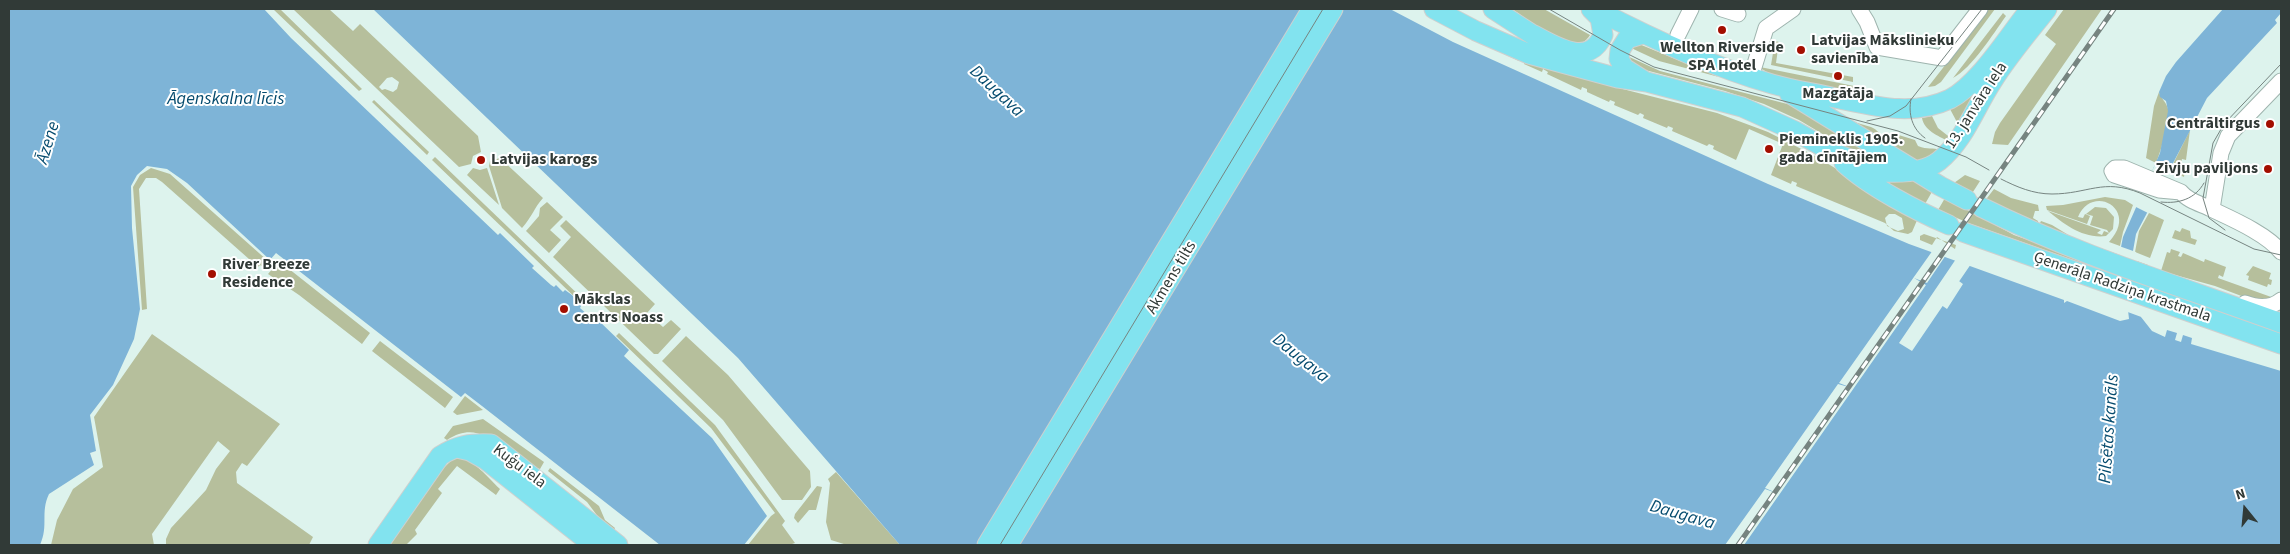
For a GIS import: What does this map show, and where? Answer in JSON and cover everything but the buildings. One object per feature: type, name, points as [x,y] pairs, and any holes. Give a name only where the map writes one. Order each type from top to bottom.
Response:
[{"type":"main road","name":"Akmens tilts","points":[[987,545],[1312,9]]},
{"type":"main road","name":"Akmens tilts","points":[[1008,545],[1334,9]]},
{"type":"main road","points":[[1434,9],[1476,31],[1529,54],[1584,70],[1647,82],[1742,107],[1795,131],[1832,152]]},
{"type":"main road","points":[[1493,9],[1584,70]]},
{"type":"main road","points":[[1534,35],[1568,53],[1589,51],[1595,47],[1603,35],[1600,18],[1593,9]]},
{"type":"main road","points":[[1593,9],[1643,34],[1706,61],[1774,85]]},
{"type":"main road","name":"13. janvāra iela","points":[[1774,85],[1891,109],[1925,108],[1957,94],[1977,76],[2030,9]]},
{"type":"main road","name":"13. janvāra iela","points":[[1832,152],[1884,172],[1915,170],[1937,162],[1953,147],[2002,66],[2047,9]]},
{"type":"main road","points":[[1643,34],[1627,39],[1620,50],[1619,58],[1624,68],[1647,82]]},
{"type":"main road","name":"Ģenerāļa Radziņa krastmala","points":[[1774,85],[1974,204],[2028,230],[2111,263],[2281,323]]},
{"type":"main road","name":"Ģenerāļa Radziņa krastmala","points":[[1832,152],[1848,167],[1870,182],[1925,214],[1956,229],[2281,344]]},
{"type":"main road","name":"Kuģu iela","points":[[378,545],[440,456],[453,447],[470,443],[491,444],[593,545]]},
{"type":"main road","name":"Kuģu iela","points":[[538,491],[618,545]]},
{"type":"street","points":[[1678,35],[1691,9]]},
{"type":"street","points":[[1751,77],[1766,28],[1793,9]]},
{"type":"street","points":[[1859,9],[1867,22],[1877,47],[1942,58],[1980,9]]},
{"type":"street","points":[[2212,209],[2221,152],[2228,136],[2281,81]]},
{"type":"street","points":[[2116,171],[2133,171],[2146,181],[2180,192],[2188,199],[2212,209],[2278,245]]},
{"type":"street","points":[[2204,295],[2228,297],[2257,307],[2275,304],[2281,300]]},
{"type":"green space","points":[[273,9],[280,9],[362,89],[359,91]]},
{"type":"green space","points":[[293,9],[329,9],[353,31],[360,24],[478,136],[481,152],[473,156],[471,164],[459,167]],"holes":[[[392,77],[399,82],[397,89],[393,92],[385,89],[382,90],[379,87],[387,78]]]},
{"type":"green space","points":[[1512,9],[1544,9],[1590,35],[1581,43],[1574,44],[1565,41],[1546,32]]},
{"type":"green space","points":[[1989,9],[1995,9],[1941,82],[1935,86],[1928,87]]},
{"type":"green space","points":[[2064,9],[2102,9],[2008,145],[1992,144],[2000,123],[2056,44],[2045,35]]},
{"type":"green space","points":[[2003,13],[2006,16],[1982,50],[1967,67],[1953,78]]},
{"type":"green space","points":[[1775,41],[1779,42],[1776,63],[1853,77],[1853,82],[1771,65]]},
{"type":"green space","points":[[1493,42],[1595,82],[1717,113],[1768,132],[1815,156],[1918,218],[1912,232],[1908,234],[1894,231],[1890,227],[1898,231],[1904,229],[1902,218],[1895,214],[1889,214],[1885,218],[1887,224],[1796,186],[1797,183],[1792,181],[1791,184],[1771,175],[1783,144],[1749,129],[1736,160],[1713,149],[1714,146],[1709,144],[1707,146],[1672,131],[1673,128],[1668,126],[1667,128],[1643,118],[1644,115],[1640,113],[1638,115],[1614,105],[1615,102],[1610,100],[1609,102],[1587,92],[1587,89],[1582,87],[1581,90],[1547,74],[1548,72],[1543,69],[1542,72],[1524,64],[1525,61],[1520,59],[1519,61],[1491,48]]},
{"type":"green space","points":[[1639,44],[1719,77],[1659,61],[1629,47]]},
{"type":"green space","points":[[1625,55],[1660,71],[1795,106],[1891,165],[1851,151],[1799,120],[1764,104],[1725,91],[1630,66]]},
{"type":"green space","points":[[1760,67],[1854,86],[1849,92],[1816,86],[1775,75]]},
{"type":"green space","points":[[1978,86],[1959,126],[1950,109]]},
{"type":"green space","points":[[2159,92],[2168,109],[2168,121],[2156,163],[2146,158],[2154,106]]},
{"type":"green space","points":[[374,100],[429,152],[427,155],[372,102]]},
{"type":"green space","points":[[1932,116],[1938,128],[1952,139],[1948,141],[1932,132],[1926,126],[1922,118]]},
{"type":"green space","points":[[1854,122],[1871,127],[1882,135],[1892,133],[1915,140],[1918,146],[1941,150],[1920,164]]},
{"type":"green space","points":[[2190,130],[2186,160],[2182,159],[2180,167],[2185,169],[2184,177],[2170,170]]},
{"type":"green space","points":[[435,157],[585,301],[582,304],[432,160]]},
{"type":"green space","points":[[500,158],[543,198],[522,228],[502,208],[489,166],[490,161]]},
{"type":"green space","points":[[151,168],[170,174],[268,261],[263,267],[260,265],[258,267],[162,182],[156,178],[146,178],[139,189],[147,309],[142,310],[133,187],[140,175]]},
{"type":"green space","points":[[473,168],[480,170],[487,168],[499,205],[467,175]]},
{"type":"green space","points":[[1965,175],[1980,181],[1971,195],[1954,183]]},
{"type":"green space","points":[[1912,179],[1933,190],[1925,204],[1883,181]]},
{"type":"green space","points":[[1994,189],[2011,198],[2038,205],[2039,211],[2035,211],[2033,218],[2038,223],[2041,221],[2052,225],[2075,239],[2148,265],[2147,268],[2086,246],[1984,202]]},
{"type":"green space","points":[[2105,197],[2125,200],[2133,205],[2120,246],[2109,242],[2117,230],[2119,219],[2117,211],[2110,204],[2102,201],[2093,202],[2085,207],[2078,217],[2083,218],[2085,214],[2090,216],[2087,224],[2047,210],[2046,206],[2063,205]]},
{"type":"green space","points":[[1945,198],[2014,235],[2112,270],[2113,274],[1971,224],[1938,210]]},
{"type":"green space","points":[[547,202],[563,217],[550,230],[561,240],[549,253],[526,231],[539,216],[540,208]]},
{"type":"green space","points":[[2095,207],[2106,208],[2114,217],[2113,229],[2109,233],[2107,230],[2090,225],[2093,216],[2086,214]]},
{"type":"green space","points":[[2048,211],[2101,230],[2097,233],[2102,235],[2104,231],[2109,233],[2106,236],[2098,236],[2082,233]]},
{"type":"green space","points":[[2149,213],[2164,220],[2150,258],[2135,252],[2139,231]]},
{"type":"green space","points":[[566,220],[655,304],[647,313],[663,327],[671,320],[681,329],[658,354],[654,354],[553,257],[571,237],[560,226]]},
{"type":"green space","points":[[2182,228],[2190,231],[2191,238],[2197,240],[2195,245],[2172,238],[2175,230],[2180,232]]},
{"type":"green space","points":[[1924,234],[1936,238],[1932,245],[1920,240],[1920,236]]},
{"type":"green space","points":[[1942,240],[1956,245],[1955,249]]},
{"type":"green space","points":[[2171,249],[2180,252],[2178,256],[2181,257],[2183,253],[2204,262],[2205,259],[2226,267],[2223,277],[2219,275],[2218,278],[2274,298],[2252,300],[2215,286],[2161,271],[2167,252],[2170,253]]},
{"type":"green space","points":[[279,261],[370,333],[362,344],[299,295],[268,274]]},
{"type":"green space","points":[[2253,266],[2271,273],[2269,279],[2272,280],[2271,285],[2268,284],[2267,287],[2248,280],[2249,276],[2246,275]]},
{"type":"green space","points":[[619,333],[715,425],[785,521],[782,525],[795,543],[789,545],[748,545],[775,513],[711,428],[616,336]]},
{"type":"green space","points":[[152,334],[280,424],[247,466],[242,463],[236,472],[237,483],[313,537],[309,545],[166,545],[166,539],[171,528],[206,490],[216,469],[230,451],[218,441],[152,534],[154,545],[51,545],[57,520],[73,489],[103,467],[94,417]]},
{"type":"green space","points":[[686,336],[728,375],[810,471],[811,487],[802,500],[782,500],[723,420],[662,361]]},
{"type":"green space","points":[[380,341],[453,397],[445,408],[372,351]]},
{"type":"green space","points":[[465,396],[483,410],[457,415],[453,412]]},
{"type":"green space","points":[[483,419],[544,462],[540,469],[525,464],[489,438],[480,434],[470,432],[459,434],[447,440],[444,438],[453,426]]},
{"type":"green space","points":[[456,458],[463,459],[480,469],[500,489],[496,495],[457,466],[438,489],[442,493],[415,530],[417,534],[406,545],[389,545],[440,472]]},
{"type":"green space","points":[[550,468],[599,506],[605,520],[615,528],[614,530],[599,518],[587,502],[548,471]]},
{"type":"green space","points":[[836,472],[900,545],[847,545],[831,540],[826,522],[830,483],[828,479]]},
{"type":"green space","points":[[817,486],[822,487],[816,510],[809,510],[798,523],[794,518],[795,514]]},
{"type":"water","name":"Āgenskalna līcis","points":[[9,9],[264,9],[291,38],[498,235],[500,233],[534,266],[532,268],[551,285],[554,287],[556,285],[563,292],[565,290],[572,295],[581,306],[580,308],[589,316],[586,319],[590,324],[596,318],[629,350],[624,356],[712,438],[767,516],[744,545],[660,545],[465,393],[461,397],[276,253],[270,260],[187,183],[167,169],[147,166],[137,175],[131,186],[132,228],[140,309],[134,339],[113,385],[90,415],[96,451],[90,453],[94,465],[49,494],[45,507],[43,538],[40,545],[9,545]]},
{"type":"water","points":[[373,9],[1390,9],[1453,42],[1768,184],[1909,244],[2064,300],[2064,303],[2067,301],[2120,321],[2129,319],[2121,247],[2123,237],[2160,153],[2168,111],[2166,101],[2160,97],[2159,92],[2166,76],[2223,9],[2281,9],[2281,13],[2275,20],[2277,23],[2207,98],[2136,234],[2133,251],[2141,317],[2152,331],[2165,337],[2167,330],[2177,333],[2175,340],[2181,342],[2183,335],[2192,338],[2191,344],[2281,371],[2281,545],[900,545],[738,358]],"holes":[[[1948,273],[1963,284],[1947,309],[1931,298]]]},
{"type":"pier","points":[[2156,163],[2170,170],[2148,213],[2134,206]]},
{"type":"pier","points":[[2119,246],[2136,252],[2144,318],[2125,311]]},
{"type":"pier","points":[[1933,250],[1946,255],[1927,283],[1914,278],[1926,285],[1744,545],[1725,545],[1765,489],[1779,494],[1765,488],[1838,384],[1852,388],[1839,383]]},
{"type":"pier","points":[[1956,259],[1971,264],[1958,283],[1948,277],[1934,298],[1944,304],[1912,351],[1899,343]]},
{"type":"tram line","points":[[1000,545],[1323,9]]},
{"type":"tram line","points":[[1549,9],[1620,50],[1654,67],[1898,131],[1966,157],[1989,170]]},
{"type":"tram line","points":[[1867,121],[1890,116],[1906,106],[1982,9]]},
{"type":"tram line","points":[[2225,230],[2209,218],[2203,198],[2213,143],[2224,124],[2281,64]]},
{"type":"tram line","points":[[1911,99],[1912,121],[1925,138]]},
{"type":"tram line","points":[[2001,179],[2025,190],[2045,194],[2105,187],[2127,189],[2140,193],[2254,249],[2281,255]]},
{"type":"tram line","points":[[2161,202],[2174,202],[2191,197],[2204,183]]},
{"type":"railway","points":[[1738,545],[2114,9]]},
{"type":"place","name":"Wellton Riverside SPA Hotel","points":[[1722,30]]},
{"type":"place","name":"Latvijas Mākslinieku savienība","points":[[1801,50]]},
{"type":"place","name":"Mazgātāja","points":[[1838,76]]},
{"type":"place","name":"Centrāltirgus","points":[[2270,124]]},
{"type":"place","name":"Piemineklis 1905. gada cīnītājiem","points":[[1769,149]]},
{"type":"place","name":"Latvijas karogs","points":[[481,160]]},
{"type":"place","name":"Zivju paviljons","points":[[2268,169]]},
{"type":"place","name":"River Breeze Residence","points":[[212,274]]},
{"type":"place","name":"Mākslas centrs Noass","points":[[564,309]]},
{"type":"water label","name":"Daugava","points":[[996,92]]},
{"type":"water label","name":"Āzene","points":[[49,143]]},
{"type":"water label","name":"Daugava","points":[[1300,359]]},
{"type":"water label","name":"Pilsētas kanāls","points":[[2110,429]]},
{"type":"water label","name":"Daugava","points":[[1682,516]]}]
